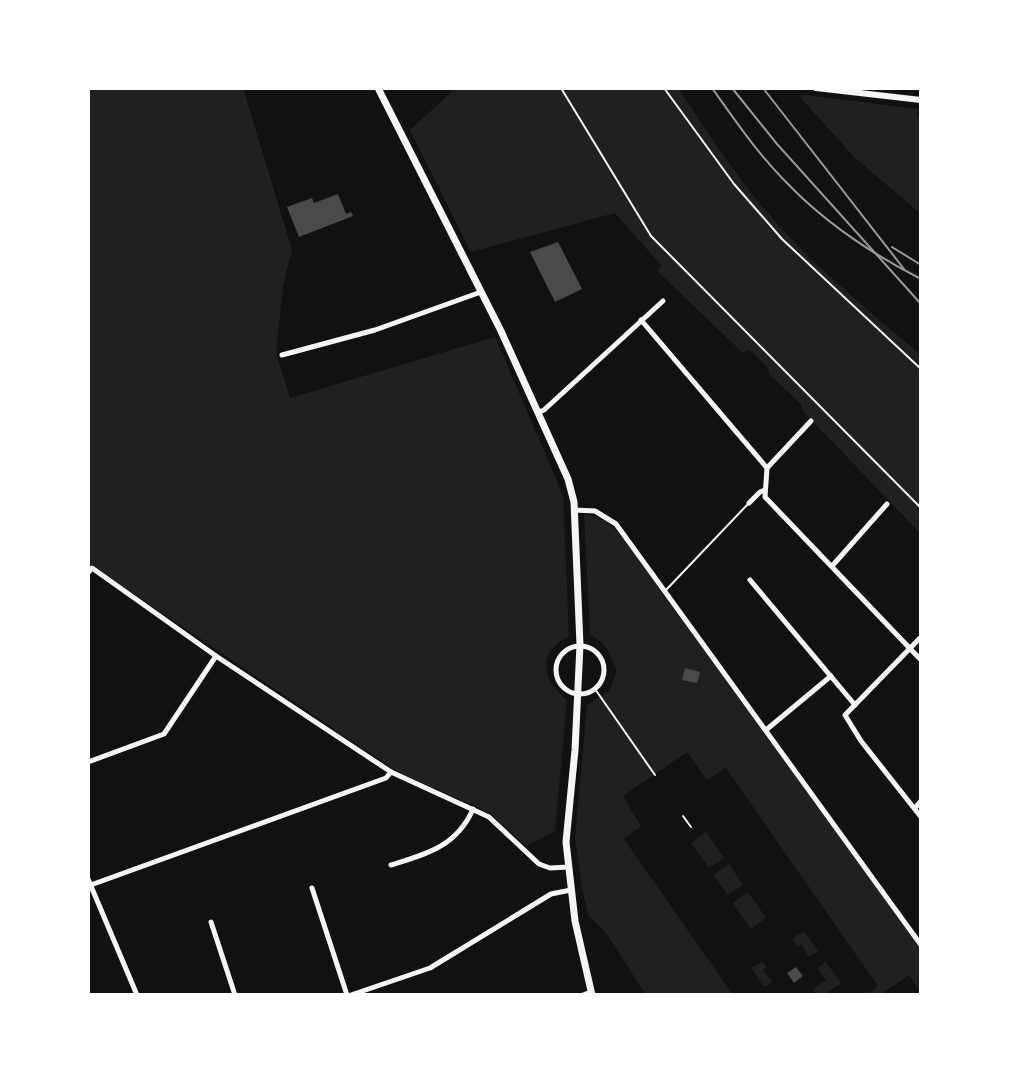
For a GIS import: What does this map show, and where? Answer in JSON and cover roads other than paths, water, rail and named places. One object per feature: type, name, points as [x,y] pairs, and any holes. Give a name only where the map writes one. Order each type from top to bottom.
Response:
[{"type":"main road","points":[[378,88],[481,292],[568,479],[574,510],[580,645],[567,833],[575,921],[589,994]]},
{"type":"street","points":[[816,88],[876,91],[921,100]]},
{"type":"street","points":[[282,355],[391,325],[481,292]]},
{"type":"street","points":[[539,412],[663,301]]},
{"type":"street","points":[[641,320],[767,468]]},
{"type":"street","points":[[811,421],[767,468],[765,497],[921,660]]},
{"type":"street","points":[[749,503],[765,490]]},
{"type":"street","points":[[833,565],[887,504]]},
{"type":"street","points":[[574,510],[595,511],[616,524],[921,945]]},
{"type":"street","points":[[89,569],[391,772],[473,809],[501,827],[539,864],[550,868],[569,867]]},
{"type":"street","points":[[750,580],[855,705]]},
{"type":"street","points":[[921,637],[845,715],[921,817]]},
{"type":"street","points":[[580,645],[594,649],[603,660],[605,674],[595,689],[578,694],[562,686],[556,666],[562,653],[580,645]]},
{"type":"street","points":[[88,762],[164,734],[216,656]]},
{"type":"street","points":[[766,730],[831,676]]},
{"type":"street","points":[[90,886],[386,778],[391,772]]},
{"type":"street","points":[[915,808],[921,801]]},
{"type":"street","points":[[391,865],[421,856],[452,840],[466,825],[473,809]]},
{"type":"street","points":[[88,879],[137,995]]},
{"type":"street","points":[[312,888],[349,995],[430,968],[551,894],[571,890]]},
{"type":"street","points":[[211,922],[235,995]]},
{"type":"lane","points":[[665,591],[749,503]]},
{"type":"lane","points":[[595,689],[655,775]]},
{"type":"tram line","points":[[732,88],[777,144],[921,304]]},
{"type":"tram line","points":[[763,88],[904,269]]},
{"type":"tram line","points":[[892,247],[921,265]]},
{"type":"railway","points":[[712,88],[756,148],[815,210],[884,259],[921,279]]}]
